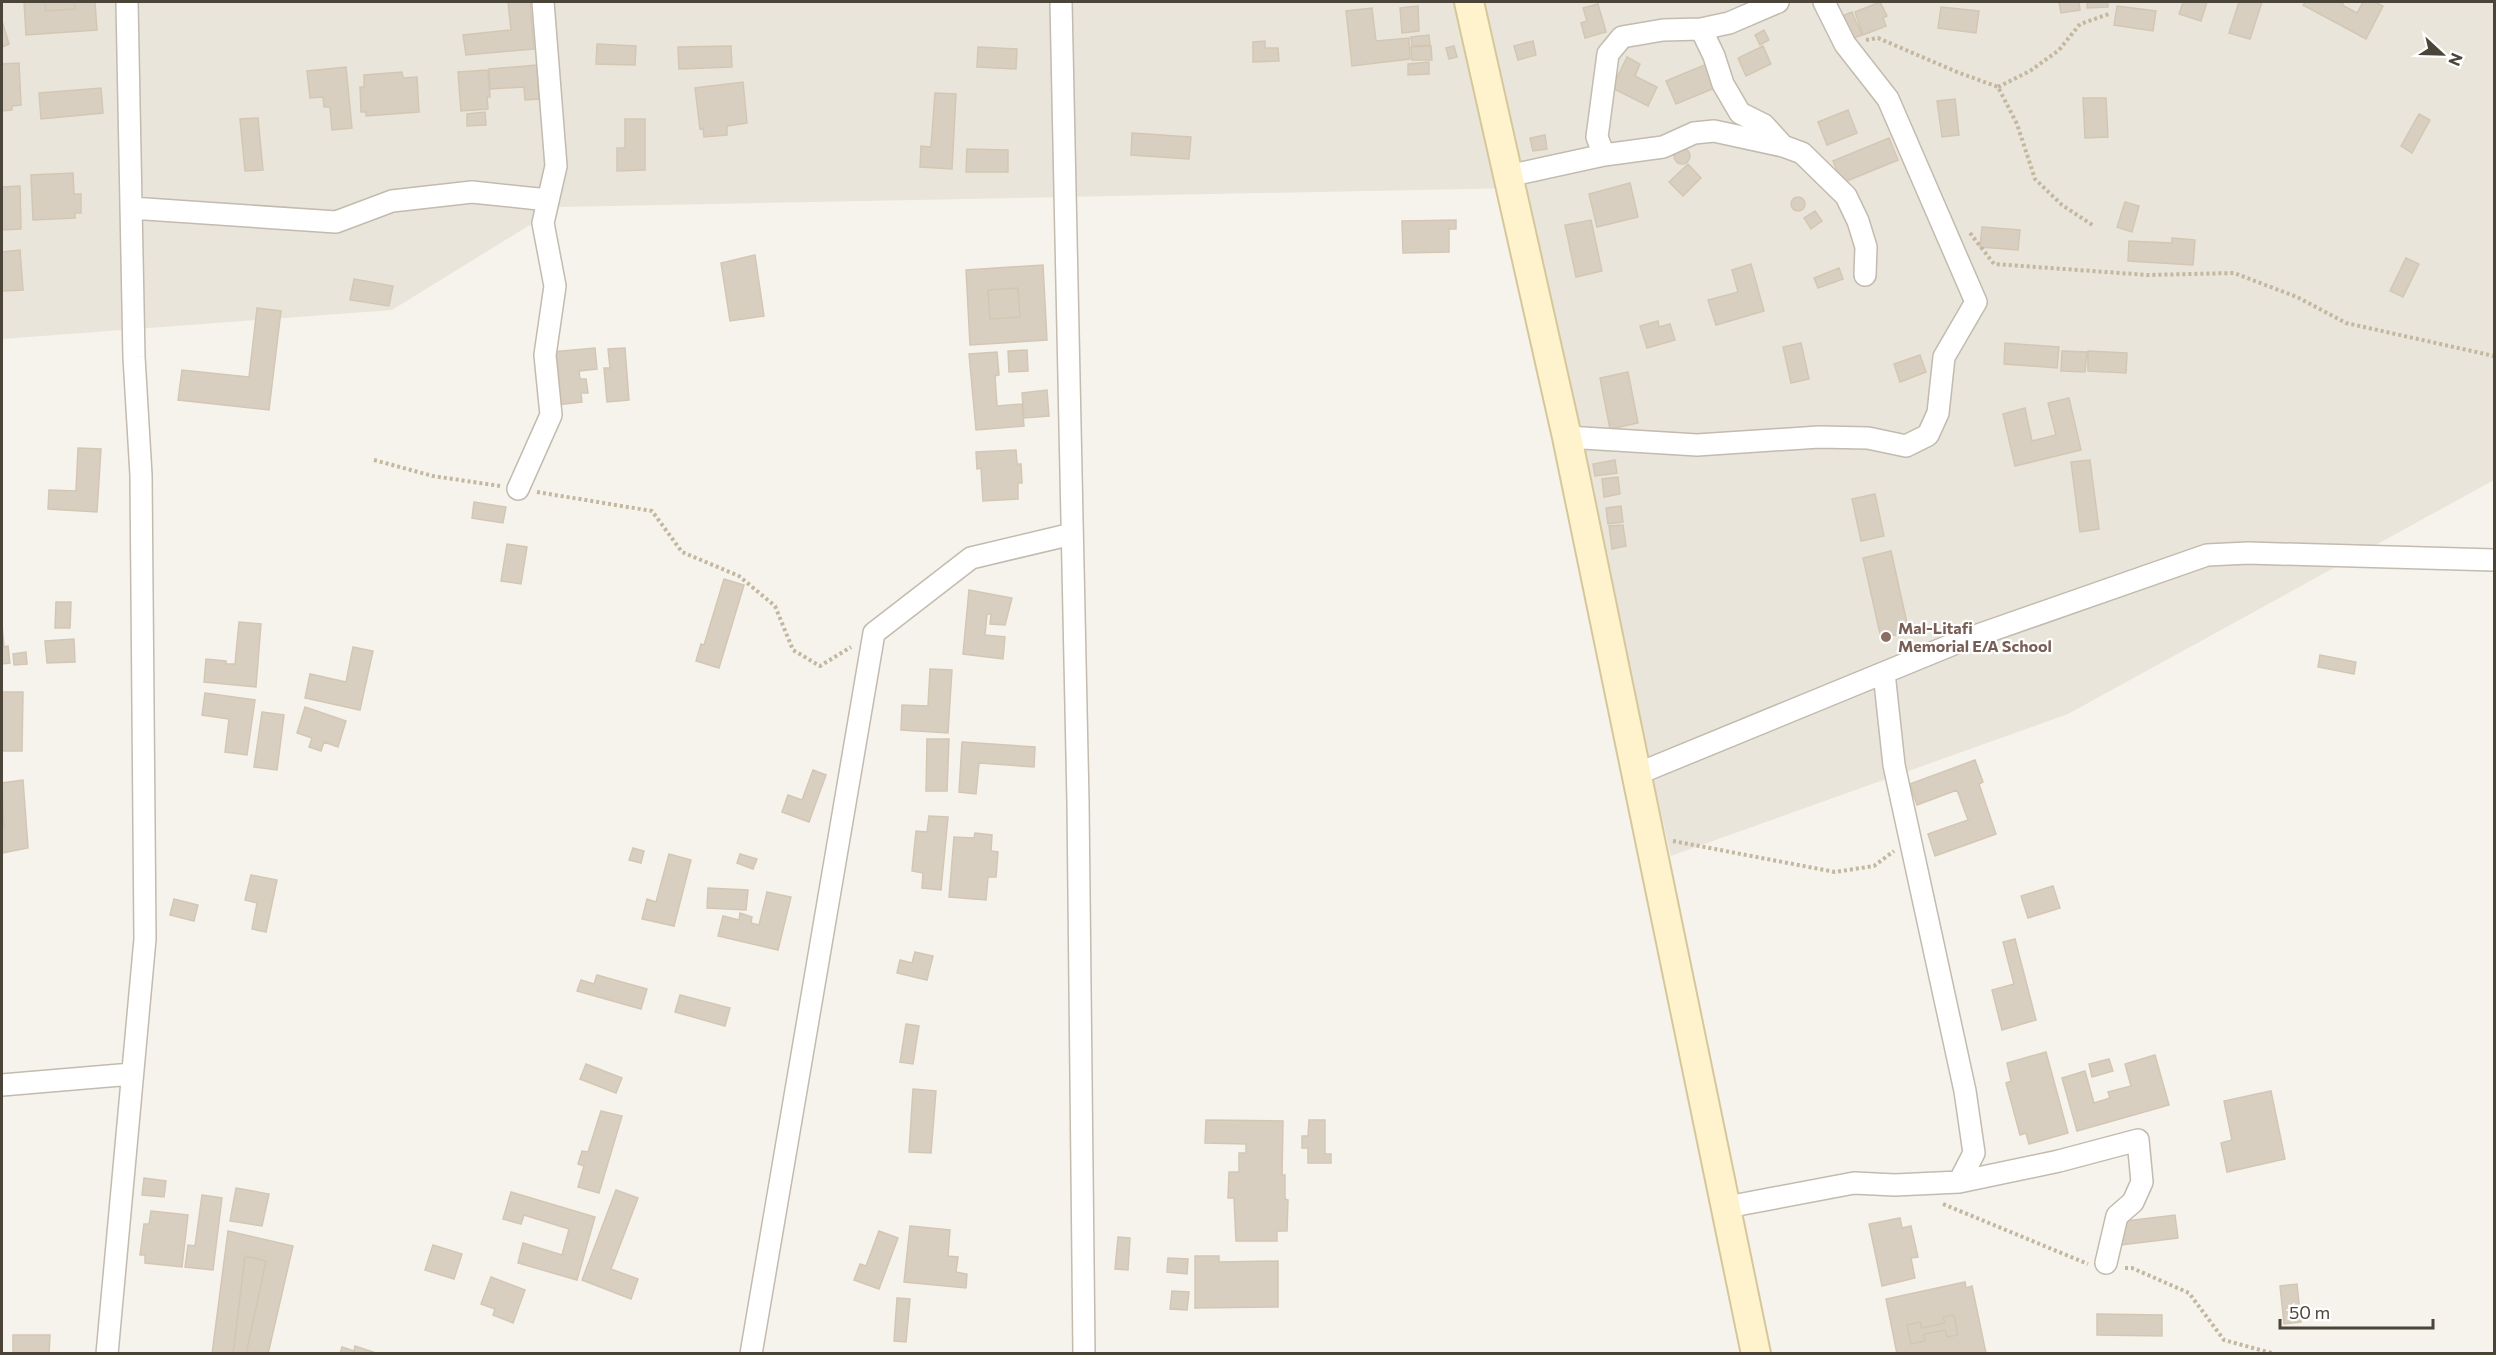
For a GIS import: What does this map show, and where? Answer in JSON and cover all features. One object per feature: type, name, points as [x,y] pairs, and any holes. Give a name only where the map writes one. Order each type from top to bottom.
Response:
[{"type":"main road","points":[[1469,2],[1567,437],[1756,1353]]},
{"type":"street","points":[[107,1353],[145,939],[141,475],[134,357],[127,2]]},
{"type":"street","points":[[518,489],[550,415],[544,355],[555,286],[543,223],[556,166],[543,2]]},
{"type":"street","points":[[1061,2],[1078,802],[1084,1353]]},
{"type":"street","points":[[1604,155],[1597,137],[1608,54],[1622,37],[1663,30],[1701,29],[1729,23],[1778,2]]},
{"type":"street","points":[[1567,437],[1697,445],[1820,437],[1868,438],[1906,446],[1928,435],[1938,413],[1944,357],[1976,302],[1888,99],[1845,44],[1824,2]]},
{"type":"street","points":[[1701,29],[1714,56],[1723,84],[1740,113],[1764,125],[1783,146]]},
{"type":"street","points":[[1508,176],[1604,155],[1663,147],[1695,133],[1714,131],[1783,146],[1802,153],[1846,196],[1858,220],[1866,248],[1865,275]]},
{"type":"street","points":[[131,208],[336,222],[392,201],[472,192],[548,200]]},
{"type":"street","points":[[751,1353],[874,633],[971,558],[1072,534]]},
{"type":"street","points":[[1637,774],[1961,641],[2207,555],[2248,553],[2494,560]]},
{"type":"street","points":[[1884,673],[1894,765],[1963,1080],[1970,1122],[1974,1153],[1959,1182]]},
{"type":"street","points":[[2,1085],[132,1074]]},
{"type":"street","points":[[1726,1207],[1854,1183],[1894,1185],[1959,1182],[2059,1161],[2138,1140],[2142,1182],[2133,1202],[2117,1216],[2106,1263]]},
{"type":"path","points":[[1998,87],[2030,71],[2059,50],[2080,24],[2109,14]]},
{"type":"path","points":[[1845,44],[1878,38],[1998,87],[2017,124],[2035,179],[2062,205],[2094,226]]},
{"type":"path","points":[[1967,229],[1994,264],[2148,275],[2234,273],[2297,297],[2346,322],[2494,356]]},
{"type":"path","points":[[374,460],[433,476],[652,512],[682,552],[739,576],[775,606],[793,650],[820,666],[874,633]]},
{"type":"path","points":[[1650,838],[1835,872],[1874,866],[1909,840]]},
{"type":"shaded area","points":[[2,2],[2494,2],[2494,480],[2068,714],[1671,856],[1516,188],[559,207],[392,310],[2,339]]},
{"type":"building","points":[[24,2],[45,2],[46,11],[75,9],[74,2],[95,2],[97,30],[26,35]]},
{"type":"building","points":[[45,2],[74,2],[75,9],[46,11]]},
{"type":"building","points":[[508,2],[530,2],[534,49],[466,55],[463,35],[511,30]]},
{"type":"building","points":[[1880,2],[1887,16],[1883,18],[1886,26],[1863,35],[1855,12]]},
{"type":"building","points":[[2059,2],[2079,2],[2080,10],[2061,13]]},
{"type":"building","points":[[2087,2],[2108,2],[2108,7],[2087,8]]},
{"type":"building","points":[[2183,2],[2207,2],[2201,21],[2179,14]]},
{"type":"building","points":[[2239,2],[2262,2],[2250,39],[2229,33]]},
{"type":"building","points":[[2306,2],[2344,2],[2342,5],[2357,13],[2363,2],[2375,2],[2383,6],[2366,39],[2303,5]]},
{"type":"building","points":[[1598,4],[1606,32],[1585,38],[1581,23],[1587,21],[1583,8]]},
{"type":"building","points":[[1418,6],[1419,31],[1402,33],[1400,8]]},
{"type":"building","points":[[2117,6],[2156,11],[2153,31],[2114,25]]},
{"type":"building","points":[[1941,7],[1979,11],[1976,33],[1938,28]]},
{"type":"building","points":[[1372,8],[1376,41],[1409,38],[1410,59],[1352,66],[1346,11]]},
{"type":"building","points":[[1852,12],[1862,35],[1846,41],[1837,18]]},
{"type":"building","points":[[2,25],[9,44],[2,47]]},
{"type":"building","points":[[1764,30],[1769,40],[1760,45],[1755,35]]},
{"type":"building","points":[[1429,35],[1430,45],[1412,46],[1411,37]]},
{"type":"building","points":[[1265,41],[1265,48],[1278,48],[1279,61],[1253,62],[1253,42]]},
{"type":"building","points":[[1533,41],[1536,55],[1518,60],[1514,46]]},
{"type":"building","points":[[597,44],[636,46],[635,65],[596,64]]},
{"type":"building","points":[[731,46],[732,67],[679,69],[678,47]]},
{"type":"building","points":[[1431,46],[1432,60],[1412,60],[1411,47]]},
{"type":"building","points":[[1454,46],[1457,57],[1449,59],[1446,48]]},
{"type":"building","points":[[1763,46],[1771,64],[1746,76],[1738,58]]},
{"type":"building","points":[[978,47],[1017,49],[1016,69],[977,67]]},
{"type":"building","points":[[1627,57],[1640,64],[1635,76],[1657,87],[1648,106],[1612,88]]},
{"type":"building","points":[[1429,62],[1429,74],[1408,75],[1408,64]]},
{"type":"building","points":[[19,63],[21,105],[12,106],[12,110],[2,111],[2,64]]},
{"type":"building","points":[[1707,64],[1717,87],[1676,104],[1666,81]]},
{"type":"building","points":[[537,65],[539,99],[525,100],[524,87],[490,89],[489,69]]},
{"type":"building","points":[[346,67],[352,128],[332,130],[330,107],[324,107],[323,97],[310,98],[307,71]]},
{"type":"building","points":[[488,70],[490,97],[487,97],[488,109],[461,111],[458,72]]},
{"type":"building","points":[[402,72],[403,78],[417,77],[419,112],[366,116],[366,112],[361,112],[360,87],[364,87],[364,75]]},
{"type":"building","points":[[743,82],[747,123],[727,126],[727,135],[704,137],[703,128],[700,129],[695,88]]},
{"type":"building","points":[[101,88],[103,113],[41,119],[39,93]]},
{"type":"building","points":[[935,93],[956,94],[952,169],[920,167],[921,146],[931,147]]},
{"type":"building","points":[[2083,98],[2106,98],[2108,137],[2085,138]]},
{"type":"building","points":[[1955,99],[1959,135],[1942,137],[1937,101]]},
{"type":"building","points":[[1848,110],[1857,133],[1827,145],[1818,122]]},
{"type":"building","points":[[485,112],[486,125],[467,126],[467,114]]},
{"type":"building","points":[[2419,114],[2430,120],[2412,153],[2401,146]]},
{"type":"building","points":[[258,118],[263,170],[245,171],[240,119]]},
{"type":"building","points":[[625,119],[645,119],[645,170],[617,171],[617,148],[625,148]]},
{"type":"building","points":[[1132,133],[1191,137],[1189,159],[1131,155]]},
{"type":"building","points":[[1545,135],[1547,149],[1533,151],[1530,138]]},
{"type":"building","points":[[1889,138],[1898,160],[1842,183],[1833,161]]},
{"type":"building","points":[[1682,148],[1690,156],[1682,164],[1674,156]]},
{"type":"building","points":[[967,149],[1008,150],[1008,172],[966,172]]},
{"type":"building","points":[[1688,164],[1701,178],[1683,196],[1669,182]]},
{"type":"building","points":[[73,173],[74,194],[81,194],[81,213],[75,213],[75,218],[33,220],[31,175]]},
{"type":"building","points":[[1630,183],[1638,217],[1597,227],[1589,194]]},
{"type":"building","points":[[20,186],[21,229],[2,230],[2,187]]},
{"type":"building","points":[[1795,197],[1801,197],[1805,204],[1801,211],[1795,211],[1791,207],[1791,201]]},
{"type":"building","points":[[2125,202],[2139,206],[2132,232],[2117,227]]},
{"type":"building","points":[[1815,211],[1822,221],[1811,229],[1804,218]]},
{"type":"building","points":[[1456,220],[1456,229],[1449,229],[1449,252],[1403,253],[1402,221]]},
{"type":"building","points":[[1591,220],[1602,271],[1576,277],[1565,225]]},
{"type":"building","points":[[1982,227],[2020,230],[2018,250],[1980,247]]},
{"type":"building","points":[[2172,238],[2195,240],[2193,265],[2128,261],[2129,241],[2172,243]]},
{"type":"building","points":[[20,250],[23,290],[2,291],[2,252]]},
{"type":"building","points":[[755,255],[764,316],[730,321],[721,263]]},
{"type":"building","points":[[2406,258],[2419,264],[2403,297],[2390,291]]},
{"type":"building","points":[[1751,264],[1764,311],[1716,325],[1708,300],[1738,292],[1732,270]]},
{"type":"building","points":[[1043,265],[1047,340],[970,345],[966,270]],"holes":[[[1018,288],[1020,317],[990,319],[988,290]]]},
{"type":"building","points":[[1839,268],[1843,279],[1818,288],[1814,278]]},
{"type":"building","points":[[354,279],[393,286],[389,306],[350,300]]},
{"type":"building","points":[[1018,288],[1020,317],[990,319],[988,290]]},
{"type":"building","points":[[257,308],[281,311],[269,410],[178,400],[182,370],[249,377]]},
{"type":"building","points":[[1658,321],[1659,327],[1670,324],[1675,340],[1647,348],[1640,326]]},
{"type":"building","points":[[1801,343],[1809,379],[1791,383],[1783,347]]},
{"type":"building","points":[[2005,343],[2059,347],[2057,368],[2004,364]]},
{"type":"building","points":[[595,348],[597,369],[579,371],[580,379],[586,379],[588,393],[581,393],[582,402],[556,405],[551,352]]},
{"type":"building","points":[[625,348],[629,400],[607,402],[604,368],[610,368],[608,349]]},
{"type":"building","points":[[1027,350],[1028,371],[1009,372],[1008,351]]},
{"type":"building","points":[[2062,351],[2087,352],[2085,372],[2061,371]]},
{"type":"building","points":[[2088,351],[2127,353],[2126,373],[2088,371]]},
{"type":"building","points":[[997,352],[999,375],[995,376],[997,406],[1022,404],[1024,426],[976,430],[969,354]]},
{"type":"building","points":[[1920,355],[1926,372],[1900,382],[1894,364]]},
{"type":"building","points":[[1628,372],[1638,423],[1610,429],[1600,378]]},
{"type":"building","points":[[1047,390],[1049,416],[1024,418],[1022,393]]},
{"type":"building","points":[[2069,398],[2081,450],[2015,466],[2003,414],[2025,408],[2032,441],[2056,435],[2048,403]]},
{"type":"building","points":[[78,448],[101,449],[97,512],[48,509],[49,490],[76,491]]},
{"type":"building","points":[[1016,450],[1017,464],[1021,464],[1022,483],[1018,483],[1018,499],[983,501],[981,468],[977,469],[976,452]]},
{"type":"building","points":[[1615,460],[1617,473],[1595,476],[1593,464]]},
{"type":"building","points":[[2090,460],[2099,529],[2080,532],[2071,462]]},
{"type":"building","points":[[1618,477],[1620,494],[1604,497],[1602,479]]},
{"type":"building","points":[[1875,494],[1884,536],[1861,541],[1852,499]]},
{"type":"building","points":[[474,502],[506,507],[503,523],[472,518]]},
{"type":"building","points":[[1621,506],[1623,522],[1608,524],[1606,508]]},
{"type":"building","points":[[1623,525],[1626,546],[1612,549],[1609,526]]},
{"type":"building","points":[[507,544],[527,547],[521,584],[501,581]]},
{"type":"building","points":[[1891,551],[1909,632],[1881,638],[1863,558]]},
{"type":"building","points":[[724,579],[744,585],[719,668],[696,661],[701,644],[704,645]]},
{"type":"building","points":[[969,590],[1012,598],[1005,625],[990,624],[991,614],[987,614],[985,635],[1005,637],[1003,659],[963,654]]},
{"type":"building","points":[[56,602],[71,602],[70,628],[55,628]]},
{"type":"building","points":[[239,622],[261,624],[256,687],[204,682],[206,659],[235,664]]},
{"type":"building","points":[[2,624],[4,647],[8,646],[10,663],[2,664]]},
{"type":"building","points":[[74,639],[75,662],[47,663],[45,641]]},
{"type":"building","points":[[353,647],[373,651],[360,710],[305,698],[310,674],[346,682]]},
{"type":"building","points":[[26,652],[27,664],[14,665],[13,654]]},
{"type":"building","points":[[2320,655],[2356,662],[2354,674],[2318,667]]},
{"type":"building","points":[[930,669],[952,670],[948,733],[901,730],[902,705],[928,706]]},
{"type":"building","points":[[2,692],[23,692],[22,751],[2,751]]},
{"type":"building","points":[[205,693],[255,700],[247,755],[225,752],[229,719],[202,715]]},
{"type":"building","points":[[305,707],[346,721],[338,747],[324,742],[321,751],[309,747],[312,738],[297,733]]},
{"type":"building","points":[[262,712],[284,715],[277,770],[254,767]]},
{"type":"building","points":[[927,739],[949,739],[947,791],[926,791]]},
{"type":"building","points":[[962,742],[1035,747],[1034,767],[979,763],[976,794],[959,792]]},
{"type":"building","points":[[1975,760],[1983,782],[1979,784],[1996,834],[1935,856],[1928,834],[1968,820],[1957,790],[1917,805],[1910,784]]},
{"type":"building","points":[[813,770],[826,775],[809,822],[782,812],[788,795],[802,800]]},
{"type":"building","points":[[23,780],[28,848],[2,853],[2,829],[4,829],[2,783]]},
{"type":"building","points":[[929,816],[948,817],[941,890],[922,888],[923,873],[912,871],[916,831],[927,832]]},
{"type":"building","points":[[975,833],[992,835],[991,851],[998,852],[996,877],[988,877],[986,900],[949,897],[954,837],[974,838]]},
{"type":"building","points":[[633,848],[644,851],[641,863],[629,860]]},
{"type":"building","points":[[669,854],[691,860],[674,926],[642,919],[647,899],[656,902]]},
{"type":"building","points":[[740,854],[757,859],[753,869],[737,863]]},
{"type":"building","points":[[251,875],[277,880],[266,932],[252,929],[257,903],[245,900]]},
{"type":"building","points":[[2053,886],[2060,908],[2028,918],[2021,896]]},
{"type":"building","points":[[708,888],[748,890],[746,910],[707,908]]},
{"type":"building","points":[[767,892],[791,897],[778,950],[718,936],[723,916],[739,920],[740,913],[752,917],[751,923],[759,925]]},
{"type":"building","points":[[174,899],[198,905],[194,921],[170,915]]},
{"type":"building","points":[[2015,939],[2036,1020],[2002,1030],[1992,990],[2014,984],[2003,942]]},
{"type":"building","points":[[915,952],[933,956],[927,980],[897,973],[900,960],[912,963]]},
{"type":"building","points":[[597,975],[647,989],[641,1009],[577,991],[581,980],[594,984]]},
{"type":"building","points":[[680,995],[730,1008],[725,1026],[675,1012]]},
{"type":"building","points":[[906,1024],[919,1026],[913,1064],[900,1062]]},
{"type":"building","points":[[2046,1052],[2068,1133],[2029,1144],[2026,1133],[2020,1135],[2006,1083],[2011,1081],[2007,1063]]},
{"type":"building","points":[[2155,1055],[2169,1105],[2077,1131],[2062,1078],[2085,1071],[2094,1103],[2110,1098],[2108,1092],[2131,1086],[2125,1064]]},
{"type":"building","points":[[2109,1059],[2113,1071],[2092,1077],[2089,1064]]},
{"type":"building","points":[[586,1064],[622,1078],[616,1093],[580,1079]]},
{"type":"building","points":[[913,1089],[936,1091],[931,1153],[909,1152]]},
{"type":"building","points":[[2271,1091],[2285,1159],[2227,1172],[2221,1143],[2232,1140],[2224,1101]]},
{"type":"building","points":[[601,1111],[622,1116],[599,1193],[578,1187],[584,1166],[578,1164],[582,1151],[588,1152]]},
{"type":"building","points":[[1206,1120],[1283,1121],[1282,1175],[1285,1175],[1285,1199],[1288,1200],[1287,1231],[1277,1231],[1277,1241],[1236,1241],[1234,1198],[1228,1198],[1229,1172],[1239,1172],[1239,1153],[1246,1153],[1246,1144],[1205,1143]]},
{"type":"building","points":[[1309,1120],[1325,1120],[1325,1154],[1331,1154],[1331,1163],[1308,1163],[1308,1148],[1302,1148],[1302,1136],[1308,1136]]},
{"type":"building","points":[[144,1178],[166,1181],[164,1197],[142,1195]]},
{"type":"building","points":[[236,1188],[269,1194],[262,1226],[230,1221]]},
{"type":"building","points":[[616,1190],[638,1198],[611,1269],[638,1279],[631,1299],[582,1280]]},
{"type":"building","points":[[511,1192],[595,1217],[577,1280],[518,1263],[523,1243],[562,1255],[569,1229],[524,1215],[521,1224],[503,1219]]},
{"type":"building","points":[[202,1195],[222,1198],[213,1270],[185,1267],[188,1245],[195,1246]]},
{"type":"building","points":[[151,1211],[188,1215],[182,1267],[145,1263],[145,1255],[140,1255],[144,1224],[149,1224]]},
{"type":"building","points":[[2175,1215],[2178,1238],[2121,1245],[2118,1222]]},
{"type":"building","points":[[1900,1218],[1902,1228],[1911,1226],[1918,1257],[1911,1258],[1915,1278],[1882,1286],[1869,1224]]},
{"type":"building","points":[[910,1226],[950,1230],[948,1256],[958,1257],[956,1272],[967,1274],[966,1288],[904,1282]]},
{"type":"building","points":[[228,1231],[293,1246],[268,1354],[246,1354],[266,1261],[245,1256],[233,1354],[212,1354]]},
{"type":"building","points":[[879,1231],[898,1238],[879,1289],[854,1280],[860,1264],[866,1266]]},
{"type":"building","points":[[1118,1237],[1130,1238],[1128,1270],[1115,1269]]},
{"type":"building","points":[[433,1245],[462,1254],[454,1279],[425,1270]]},
{"type":"building","points":[[245,1256],[266,1261],[246,1354],[233,1354]]},
{"type":"building","points":[[1195,1256],[1219,1256],[1219,1262],[1278,1261],[1278,1307],[1195,1308]]},
{"type":"building","points":[[1168,1258],[1188,1259],[1187,1274],[1167,1272]]},
{"type":"building","points":[[491,1277],[525,1290],[513,1323],[493,1315],[495,1309],[481,1304]]},
{"type":"building","points":[[1965,1282],[1966,1288],[1972,1286],[1986,1353],[1897,1354],[1886,1299]],"holes":[[[1954,1315],[1958,1335],[1947,1337],[1945,1330],[1924,1334],[1925,1341],[1911,1344],[1907,1325],[1920,1322],[1922,1328],[1945,1323],[1943,1317]]]},
{"type":"building","points":[[2297,1284],[2301,1322],[2284,1324],[2280,1286]]},
{"type":"building","points":[[1172,1291],[1189,1292],[1187,1310],[1170,1309]]},
{"type":"building","points":[[897,1298],[910,1299],[906,1342],[894,1341]]},
{"type":"building","points":[[2097,1314],[2162,1315],[2162,1336],[2097,1335]]},
{"type":"building","points":[[1954,1315],[1958,1335],[1947,1337],[1945,1330],[1924,1334],[1925,1341],[1911,1344],[1907,1325],[1920,1322],[1922,1328],[1945,1323],[1943,1317]]},
{"type":"building","points":[[13,1335],[50,1335],[49,1354],[13,1354]]},
{"type":"building","points":[[355,1346],[379,1354],[340,1354],[342,1347],[354,1351]]},
{"type":"place","name":"Mal-Litafi Memorial E/A School","points":[[1886,637]]}]
